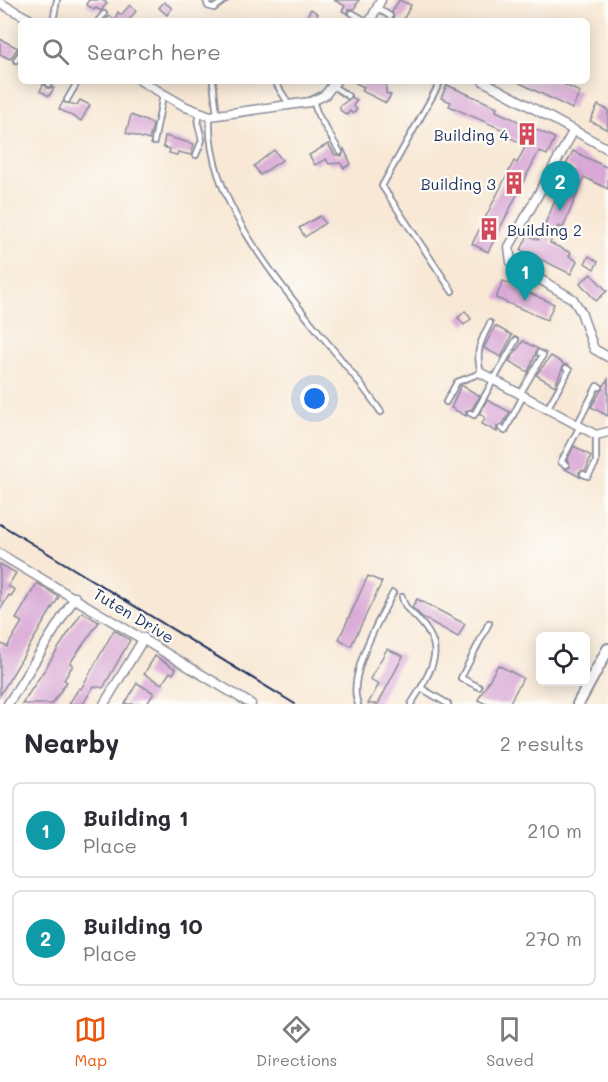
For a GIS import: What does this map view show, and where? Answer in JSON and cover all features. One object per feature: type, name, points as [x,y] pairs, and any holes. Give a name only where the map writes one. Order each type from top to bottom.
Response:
[{"type":"street","points":[[0,3],[26,18]]},
{"type":"street","points":[[370,18],[379,4]]},
{"type":"street","points":[[146,84],[200,112],[214,115],[313,101],[325,95],[334,84]]},
{"type":"street","points":[[489,84],[608,149]]},
{"type":"street","points":[[574,130],[509,247],[509,256],[512,262],[573,299],[581,312],[594,349],[608,357]]},
{"type":"street","points":[[480,373],[596,435],[608,432]]},
{"type":"street","name":"Tuten Drive","points":[[0,554],[144,638],[237,701],[251,704]]},
{"type":"street","points":[[8,704],[75,597]]},
{"type":"street","points":[[104,704],[144,638]]},
{"type":"street","points":[[578,704],[608,649]]},
{"type":"lane","points":[[54,18],[57,0]]},
{"type":"lane","points":[[206,0],[208,6],[214,8],[225,0]]},
{"type":"lane","points":[[379,4],[390,16]]},
{"type":"lane","points":[[101,18],[104,14]]},
{"type":"lane","points":[[352,14],[361,18]]},
{"type":"lane","points":[[67,100],[76,84]]},
{"type":"lane","points":[[213,84],[214,115],[209,135],[227,197],[242,225],[284,287],[381,412]]},
{"type":"lane","points":[[336,84],[348,96]]},
{"type":"lane","points":[[439,84],[382,186],[452,291]]},
{"type":"lane","points":[[277,85],[290,106]]},
{"type":"lane","points":[[154,142],[164,94]]},
{"type":"lane","points":[[313,101],[318,115],[340,152]]},
{"type":"lane","points":[[196,155],[202,140],[200,112]]},
{"type":"lane","points":[[446,402],[457,382],[480,373],[477,358],[479,344],[490,323]]},
{"type":"lane","points":[[481,418],[472,414],[516,340]]},
{"type":"lane","points":[[501,428],[505,430],[543,355]]},
{"type":"lane","points":[[547,409],[569,370],[566,368]]},
{"type":"lane","points":[[566,465],[561,462],[597,386],[600,387]]},
{"type":"lane","points":[[583,474],[588,476],[596,463],[596,435]]},
{"type":"lane","points":[[358,704],[355,696],[359,669],[374,628],[393,593]]},
{"type":"lane","points":[[402,597],[403,606],[430,631],[435,653],[435,663],[411,704]]},
{"type":"lane","points":[[479,687],[461,678],[489,623]]},
{"type":"lane","points":[[421,688],[448,704]]},
{"type":"building","points":[[89,0],[102,0],[107,3],[101,11],[96,8],[94,10],[86,4]]},
{"type":"building","points":[[334,0],[359,0],[354,9],[349,9],[348,14],[342,11],[345,6]]},
{"type":"building","points":[[399,0],[411,5],[404,18],[393,18],[392,12]]},
{"type":"building","points":[[164,2],[172,8],[167,15],[159,8]]},
{"type":"building","points":[[130,5],[136,11],[130,18],[115,18],[118,12],[121,15]]},
{"type":"building","points":[[311,9],[318,14],[315,18],[306,18]]},
{"type":"building","points":[[0,39],[18,48],[10,59],[0,54]]},
{"type":"building","points":[[44,84],[47,88],[54,88],[49,96],[40,91]]},
{"type":"building","points":[[358,84],[386,84],[386,93],[391,95],[386,103],[362,91],[364,87]]},
{"type":"building","points":[[522,84],[563,84],[580,92],[572,109]]},
{"type":"building","points":[[447,85],[497,107],[496,111],[555,138],[547,155],[539,151],[488,252],[472,244],[514,161],[517,163],[526,145],[506,136],[508,132],[449,106],[451,102],[441,98]]},
{"type":"building","points":[[352,97],[357,100],[353,106],[357,109],[353,114],[350,111],[347,115],[340,110],[340,106]]},
{"type":"building","points":[[80,100],[90,105],[81,121],[59,109],[63,102],[77,105]]},
{"type":"building","points":[[598,105],[608,110],[608,130],[590,121]]},
{"type":"building","points":[[131,115],[153,124],[149,140],[126,133]]},
{"type":"building","points":[[165,136],[194,144],[191,155],[178,152],[177,155],[169,153],[170,149],[163,147]]},
{"type":"building","points":[[328,144],[335,155],[342,156],[344,149],[351,164],[344,168],[340,163],[329,164],[326,159],[315,165],[309,155]]},
{"type":"building","points":[[274,150],[282,160],[260,175],[254,166]]},
{"type":"building","points":[[573,151],[608,168],[608,189],[584,177],[563,228],[558,226],[550,243],[571,253],[569,256],[577,261],[571,274],[521,250],[528,235],[538,240],[565,178],[570,180],[576,170],[566,165]]},
{"type":"building","points":[[320,216],[325,223],[305,237],[299,228]]},
{"type":"building","points":[[589,256],[598,262],[594,269],[585,263]]},
{"type":"building","points":[[591,274],[607,291],[596,301],[580,283]]},
{"type":"building","points":[[503,281],[554,304],[547,320],[496,298]]},
{"type":"building","points":[[465,311],[471,319],[464,325],[458,318]]},
{"type":"building","points":[[495,326],[512,335],[501,357],[484,348]]},
{"type":"building","points":[[523,341],[538,349],[528,372],[509,361]]},
{"type":"building","points":[[551,356],[564,364],[555,386],[536,375]]},
{"type":"building","points":[[608,379],[608,416],[591,407]]},
{"type":"building","points":[[461,385],[480,396],[472,409],[466,411],[466,416],[451,408]]},
{"type":"building","points":[[487,400],[510,412],[503,424],[497,426],[497,432],[482,424],[485,417],[480,414]]},
{"type":"building","points":[[574,446],[591,456],[586,470],[579,472],[580,477],[565,469],[570,467],[567,460]]},
{"type":"building","points":[[0,564],[16,573],[8,586],[15,590],[0,610]]},
{"type":"building","points":[[368,576],[382,582],[351,646],[339,639]]},
{"type":"building","points":[[37,583],[59,597],[0,695],[0,643],[7,647],[22,622],[16,619]]},
{"type":"building","points":[[417,599],[465,624],[458,637],[422,617],[412,607]]},
{"type":"building","points":[[82,612],[99,622],[70,663],[73,665],[64,680],[67,682],[52,704],[22,704]]},
{"type":"building","points":[[114,630],[130,640],[103,688],[94,686],[83,704],[69,704],[79,688],[81,689]]},
{"type":"building","points":[[387,649],[403,656],[378,704],[368,704],[379,684],[370,679]]},
{"type":"building","points":[[155,656],[176,669],[173,674],[170,672],[162,684],[144,674]]},
{"type":"building","points":[[498,665],[523,678],[509,704],[486,704],[478,700]]},
{"type":"building","points":[[137,683],[154,693],[147,704],[125,704]]},
{"type":"railway","points":[[0,524],[295,704]]},
{"type":"place","name":"Building 4","points":[[527,134]]},
{"type":"place","name":"Building 3","points":[[514,183]]},
{"type":"place","name":"Building 10","points":[[560,211]]},
{"type":"place","name":"Building 2","points":[[489,229]]},
{"type":"place","name":"Building 1","points":[[525,301]]}]
